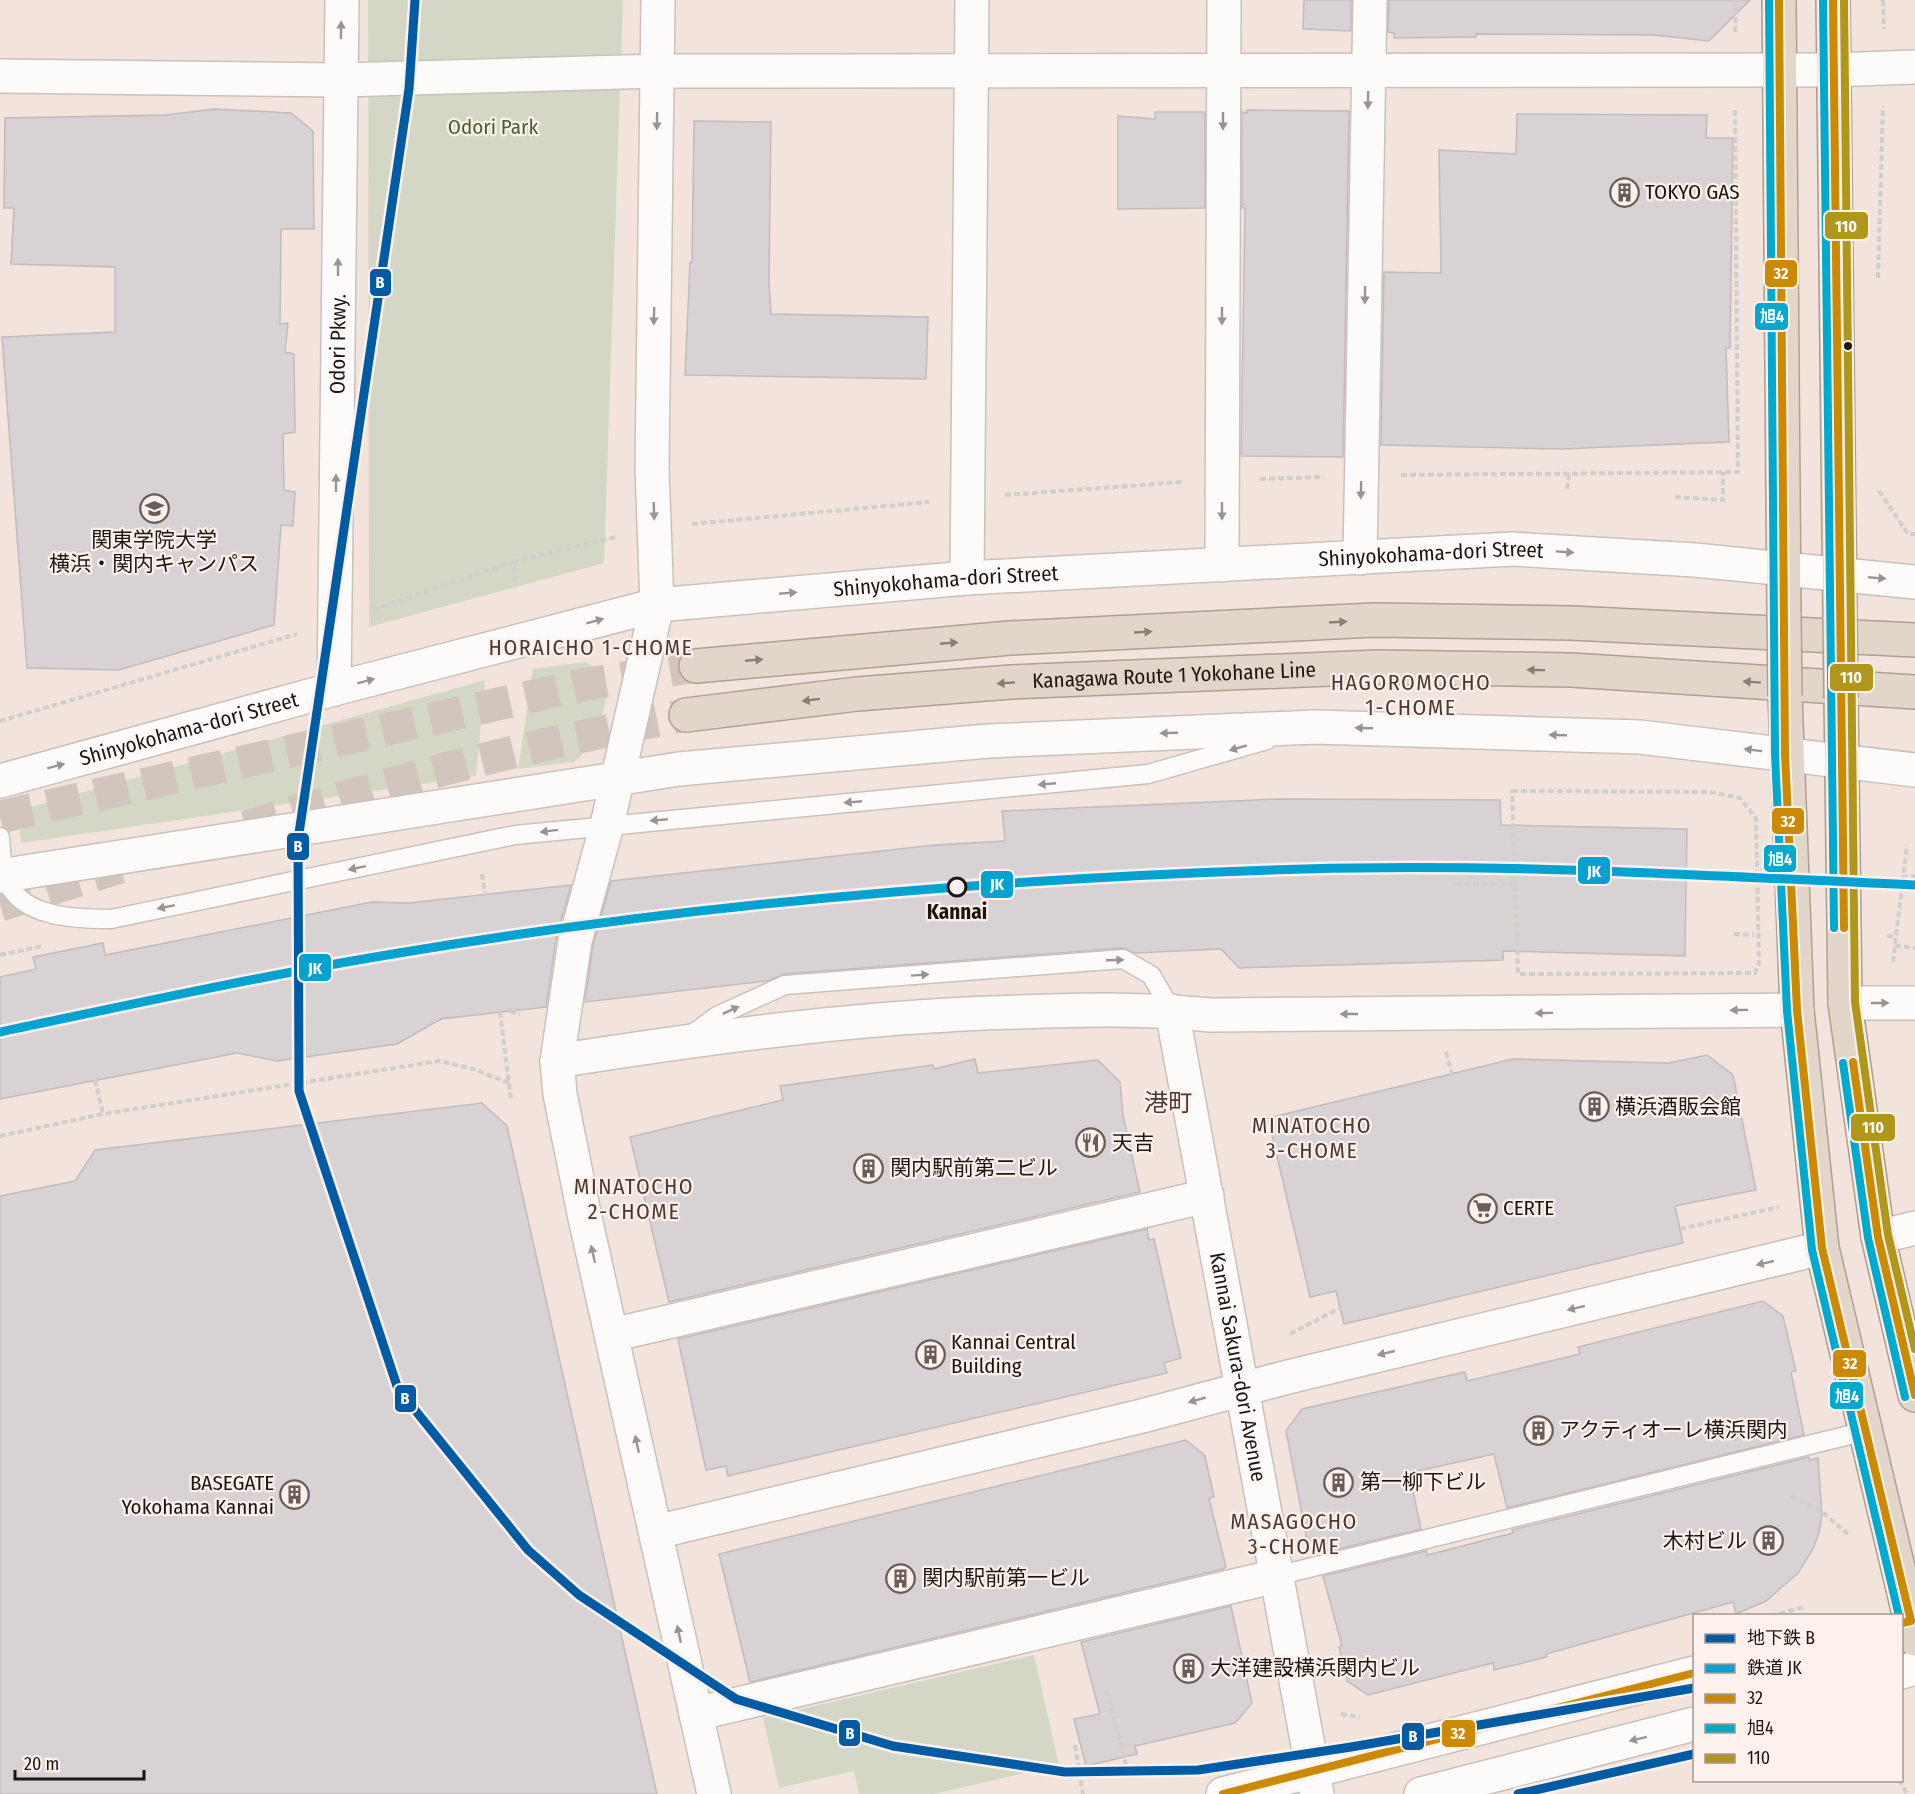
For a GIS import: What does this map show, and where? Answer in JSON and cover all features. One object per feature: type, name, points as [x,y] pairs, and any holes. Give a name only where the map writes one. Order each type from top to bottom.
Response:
[{"type":"highway","points":[[1779,0],[1785,754],[1797,1010],[1822,1248],[1911,1626]]},
{"type":"highway","points":[[1833,0],[1845,1003],[1878,1237],[1915,1395]]},
{"type":"highway","name":"Kanagawa Route 1 Yokohane Line","points":[[696,666],[1010,638],[1374,620],[1571,623],[1915,640]]},
{"type":"highway","name":"Kanagawa Route 1 Yokohane Line","points":[[686,714],[857,694],[1011,682],[1378,667],[1571,670],[1915,692]]},
{"type":"street","name":"Odori Pkwy.","points":[[334,689],[342,0]]},
{"type":"street","points":[[658,0],[652,469],[657,604],[607,825],[575,941],[557,1061],[560,1094],[575,1169],[714,1794]]},
{"type":"street","points":[[967,578],[972,0]]},
{"type":"street","points":[[1222,565],[1224,0]]},
{"type":"street","points":[[1360,558],[1370,0]]},
{"type":"street","points":[[0,76],[340,80],[658,70],[972,72],[1368,68],[1833,70],[1900,67]]},
{"type":"street","name":"Shinyokohama-dori Street","points":[[0,782],[334,689],[657,604],[967,578],[1513,549],[1783,569],[1915,582]]},
{"type":"street","points":[[2,875],[679,769],[988,741],[1315,727],[1640,737],[1915,770]]},
{"type":"street","points":[[1845,1003],[1915,1003]]},
{"type":"street","points":[[557,1061],[783,1028],[952,1014],[1172,1011],[1219,1015],[1797,1010]]},
{"type":"street","name":"Kannai Sakura-dori Avenue","points":[[1172,1011],[1244,1388],[1315,1783]]},
{"type":"street","points":[[612,1335],[1207,1196]]},
{"type":"street","points":[[1878,1237],[1915,1228]]},
{"type":"street","points":[[656,1532],[1095,1427],[1244,1388],[1822,1248]]},
{"type":"street","points":[[696,1714],[1276,1576]]},
{"type":"street","points":[[1223,1794],[1315,1783],[1693,1674]]},
{"type":"street","points":[[1421,1794],[1693,1725]]},
{"type":"lane","points":[[0,837],[2,875],[19,899],[39,911],[78,919],[111,919],[514,835],[1148,774],[1315,727]]},
{"type":"lane","points":[[682,1041],[717,1017],[785,985],[1123,959],[1151,975],[1172,1011]]},
{"type":"lane","points":[[1276,1576],[1866,1431]]},
{"type":"path","points":[[0,722],[335,623],[513,562],[654,528],[968,498],[1222,480],[1362,476],[1738,472],[1734,69],[1736,0]]},
{"type":"path","points":[[1878,280],[1900,67],[1883,0]]},
{"type":"path","points":[[1675,497],[1723,500],[1723,472]]},
{"type":"path","points":[[1567,489],[1569,474]]},
{"type":"path","points":[[1873,483],[1908,534],[1915,534]]},
{"type":"path","points":[[513,562],[515,587]]},
{"type":"path","points":[[1518,974],[1512,791],[1710,792],[1740,798]]},
{"type":"path","points":[[1893,962],[1907,845]]},
{"type":"path","points":[[482,870],[485,893]]},
{"type":"path","points":[[1902,876],[1915,876]]},
{"type":"path","points":[[1455,884],[1515,884]]},
{"type":"path","points":[[1734,934],[1758,935]]},
{"type":"path","points":[[1887,936],[1896,936]]},
{"type":"path","points":[[0,955],[53,944]]},
{"type":"path","points":[[1895,946],[1915,948]]},
{"type":"path","points":[[510,1011],[520,1014]]},
{"type":"path","points":[[500,1012],[511,1100]]},
{"type":"path","points":[[1444,1043],[1452,1074]]},
{"type":"path","points":[[0,1136],[103,1114],[439,1061],[474,1069],[508,1083]]},
{"type":"path","points":[[95,1080],[103,1114]]},
{"type":"path","points":[[1680,1229],[1782,1207]]},
{"type":"path","points":[[1702,1225],[1704,1235]]},
{"type":"path","points":[[1303,1327],[1340,1308]]},
{"type":"path","points":[[1791,1496],[1822,1512],[1848,1534]]},
{"type":"path","points":[[1778,1614],[1804,1607]]},
{"type":"path","points":[[1107,1690],[1128,1773]]},
{"type":"path","points":[[1075,1745],[1083,1794]]},
{"type":"green space","name":"Odori Park","points":[[368,0],[623,0],[604,563],[369,627]]},
{"type":"green space","points":[[586,662],[603,679],[606,695],[602,716],[586,749],[574,762],[518,769],[533,669]]},
{"type":"green space","points":[[485,680],[476,776],[21,843],[19,816],[27,808]]},
{"type":"green space","points":[[1034,1655],[1059,1765],[934,1794],[859,1794],[854,1771],[779,1788],[763,1718]]},
{"type":"building","points":[[1304,0],[1351,0],[1351,31],[1303,29]]},
{"type":"building","points":[[1389,0],[1750,0],[1709,41],[1654,35],[1476,34],[1476,37],[1394,38],[1394,33],[1388,32]]},
{"type":"building","name":"関東学院大学 横浜・関内キャンパス","points":[[214,109],[291,113],[313,131],[314,229],[281,229],[280,324],[288,323],[285,352],[294,354],[295,432],[283,434],[284,490],[295,492],[293,526],[281,525],[274,625],[119,670],[27,668],[2,337],[115,332],[115,267],[11,264],[14,208],[4,208],[5,118],[165,115]]},
{"type":"building","points":[[1247,110],[1349,111],[1343,457],[1241,456],[1245,208],[1242,208],[1242,112],[1247,113]]},
{"type":"building","points":[[1155,112],[1205,112],[1205,208],[1118,209],[1118,116],[1155,119]]},
{"type":"building","points":[[1517,114],[1707,115],[1706,138],[1733,138],[1730,348],[1726,348],[1729,442],[1561,449],[1381,445],[1384,272],[1441,273],[1439,150],[1516,154]]},
{"type":"building","points":[[694,121],[771,122],[769,281],[771,314],[928,317],[926,379],[685,375],[690,262],[692,262]]},
{"type":"building","points":[[1279,799],[1500,800],[1501,825],[1687,829],[1685,956],[1503,951],[1503,960],[1239,968],[1221,949],[1135,953],[1122,948],[784,974],[767,981],[585,1002],[593,945],[611,881],[935,845],[1005,841],[1002,811]]},
{"type":"building","points":[[571,885],[556,938],[546,1007],[441,1019],[397,1044],[277,1061],[237,1053],[0,1099],[0,977],[36,969],[33,957],[103,943],[105,955],[372,902],[409,903]]},
{"type":"building","name":"CERTE","points":[[1707,1055],[1733,1075],[1756,1190],[1675,1206],[1683,1243],[1344,1324],[1336,1291],[1310,1297],[1268,1118],[1513,1059],[1669,1063]]},
{"type":"building","points":[[975,1059],[978,1073],[1098,1060],[1120,1082],[1123,1115],[1140,1192],[669,1302],[630,1137],[783,1100],[780,1086],[933,1065],[934,1069]]},
{"type":"building","name":"BASEGATE Yokohama Kannai","points":[[482,1103],[507,1126],[657,1794],[0,1794],[0,1196],[75,1181],[95,1150]]},
{"type":"building","name":"Kannai Central Building","points":[[1147,1229],[1149,1240],[1154,1239],[1181,1358],[1164,1363],[1167,1373],[728,1476],[726,1466],[706,1470],[678,1339]]},
{"type":"building","points":[[1763,1301],[1783,1316],[1796,1371],[1791,1372],[1804,1435],[1507,1508],[1494,1454],[1409,1473],[1421,1529],[1318,1554],[1316,1550],[1309,1551],[1286,1431],[1302,1409],[1465,1372],[1467,1381],[1580,1354],[1578,1347]]},
{"type":"building","name":"関内駅前第一ビル","points":[[1186,1440],[1205,1456],[1214,1497],[1209,1498],[1226,1567],[1223,1569],[750,1682],[719,1554]]},
{"type":"building","points":[[1809,1457],[1809,1460],[1818,1458],[1822,1516],[1819,1533],[1813,1549],[1798,1573],[1766,1601],[1736,1614],[1733,1602],[1546,1654],[1547,1657],[1494,1670],[1493,1663],[1368,1695],[1347,1681],[1339,1647],[1342,1646],[1323,1576],[1426,1551],[1427,1555],[1513,1533],[1512,1530]]},
{"type":"building","name":"大洋建設横浜関内ビル","points":[[1231,1606],[1252,1703],[1235,1723],[1135,1746],[1137,1754],[1086,1766],[1074,1719],[1100,1714],[1081,1642]]},
{"type":"tunnel","points":[[0,817],[582,685],[696,666]]},
{"type":"tunnel","points":[[246,827],[464,764],[686,715]]},
{"type":"tunnel","points":[[0,905],[120,867]]},
{"type":"metro line","name":"B","points":[[415,0],[409,89],[298,840],[299,1091],[398,1389],[528,1550],[579,1595],[736,1699],[893,1746],[1065,1772],[1198,1770],[1351,1747],[1693,1688]]},
{"type":"metro line","name":"B","points":[[1518,1794],[1693,1754]]},
{"type":"rail line","name":"JK","points":[[0,1032],[299,971],[511,935],[737,907],[964,886],[1191,873],[1381,868],[1610,871],[1915,885]]},
{"type":"transit line","name":"旭4","points":[[1769,0],[1775,754],[1787,1011],[1812,1250],[1899,1614]]},
{"type":"transit line","name":"32","points":[[1779,0],[1785,754],[1797,1010],[1822,1248],[1911,1621],[1903,1623]]},
{"type":"transit line","name":"旭4","points":[[1823,0],[1834,928]]},
{"type":"transit line","name":"32","points":[[1833,0],[1844,928]]},
{"type":"transit line","name":"110","points":[[1844,0],[1855,1002],[1888,1235],[1915,1349]]},
{"type":"transit line","name":"32","points":[[1853,1062],[1878,1237],[1915,1395]]},
{"type":"transit line","name":"旭4","points":[[1843,1063],[1868,1238],[1905,1397]]},
{"type":"transit line","name":"32","points":[[1223,1794],[1693,1673]]},
{"type":"place","name":"TOKYO GAS","points":[[1624,192]]},
{"type":"place","name":"関東学院大学 横浜・関内キャンパス","points":[[154,509]]},
{"type":"place","name":"Kannai","points":[[957,887]]},
{"type":"place","name":"横浜酒販会館","points":[[1594,1107]]},
{"type":"place","name":"天吉","points":[[1091,1143]]},
{"type":"place","name":"関内駅前第二ビル","points":[[869,1168]]},
{"type":"place","name":"CERTE","points":[[1482,1208]]},
{"type":"place","name":"Kannai Central Building","points":[[930,1354]]},
{"type":"place","name":"アクティオーレ横浜関内","points":[[1538,1430]]},
{"type":"place","name":"第一柳下ビル","points":[[1339,1482]]},
{"type":"place","name":"BASEGATE Yokohama Kannai","points":[[295,1495]]},
{"type":"place","name":"木村ビル","points":[[1768,1541]]},
{"type":"place","name":"関内駅前第一ビル","points":[[901,1578]]},
{"type":"place","name":"大洋建設横浜関内ビル","points":[[1189,1668]]},
{"type":"district","name":"HORAICHO 1-CHOME","points":[[591,647]]},
{"type":"district","name":"HAGOROMOCHO 1-CHOME","points":[[1411,694]]},
{"type":"district","name":"港町","points":[[1168,1103]]},
{"type":"district","name":"MINATOCHO 3-CHOME","points":[[1312,1138]]},
{"type":"district","name":"MINATOCHO 2-CHOME","points":[[634,1198]]},
{"type":"district","name":"MASAGOCHO 3-CHOME","points":[[1294,1534]]}]
